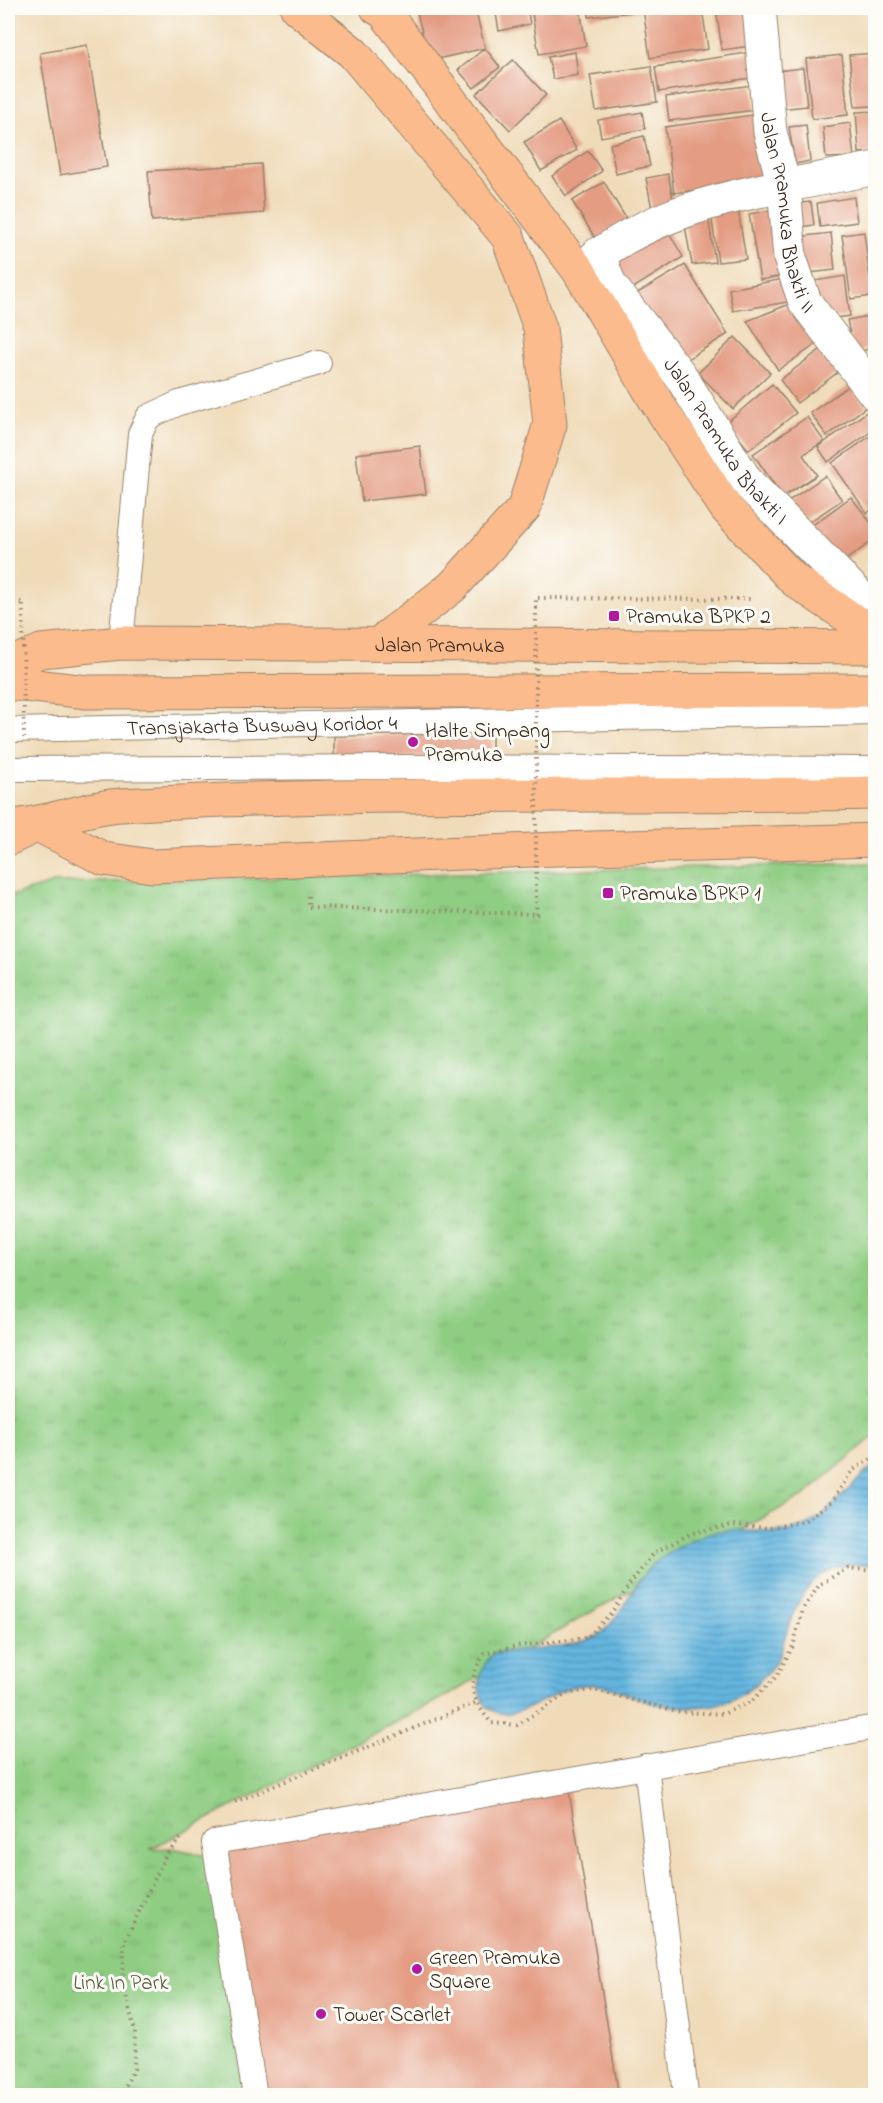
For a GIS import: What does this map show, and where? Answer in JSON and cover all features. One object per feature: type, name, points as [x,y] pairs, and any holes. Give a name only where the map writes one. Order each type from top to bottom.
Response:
[{"type":"main road","points":[[297,8],[353,53],[508,237],[540,328],[550,424],[524,508],[452,586],[378,644]]},
{"type":"main road","points":[[377,8],[392,22],[588,263],[656,401],[726,508],[794,580],[856,622],[876,629]]},
{"type":"main road","name":"Jalan Pramuka","points":[[8,665],[41,651],[121,643],[876,647]]},
{"type":"main road","points":[[8,683],[87,692],[876,690]]},
{"type":"main road","points":[[8,839],[22,826],[117,805],[307,797],[876,793]]},
{"type":"main road","points":[[22,826],[104,859],[152,866],[876,840]]},
{"type":"street","name":"Jalan Pramuka Bhakti II","points":[[759,8],[770,132],[784,185],[790,258],[805,302],[876,395]]},
{"type":"street","points":[[588,263],[643,226],[747,192],[876,168]]},
{"type":"street","name":"Jalan Pramuka Bhakti I","points":[[588,263],[610,285],[680,375],[746,481],[876,613]]},
{"type":"lane","points":[[121,643],[140,434],[148,417],[179,403],[319,363]]},
{"type":"lane","name":"Transjakarta Busway Koridor 4","points":[[16,734],[876,713]]},
{"type":"lane","name":"Transjakarta Busway Koridor 4","points":[[8,769],[414,766],[876,769]]},
{"type":"lane","points":[[255,2096],[214,1842],[876,1726]]},
{"type":"lane","points":[[646,1766],[686,2094]]},
{"type":"path","points":[[308,860],[308,907],[537,914],[536,598],[755,599]]},
{"type":"path","points":[[8,603],[23,602],[16,734]]},
{"type":"path","points":[[876,1456],[853,1470],[832,1501],[805,1521],[770,1527],[733,1525],[692,1533],[654,1553],[629,1585],[612,1612],[586,1638],[516,1646],[484,1654],[472,1673],[475,1703],[490,1723],[517,1725],[568,1693],[594,1690],[681,1712],[723,1714],[752,1701],[777,1677],[793,1646],[803,1609],[820,1584],[848,1568],[876,1571]]},
{"type":"green space","name":"Link In Park","points":[[875,863],[875,1435],[805,1495],[586,1615],[452,1693],[150,1849],[172,1848],[215,1857],[255,2095],[8,2095],[8,897],[54,883]]},
{"type":"water","points":[[875,1465],[875,1566],[842,1567],[818,1578],[808,1588],[793,1614],[777,1660],[762,1678],[743,1694],[720,1704],[680,1707],[652,1703],[603,1686],[586,1685],[570,1688],[528,1708],[508,1714],[495,1711],[487,1706],[482,1698],[479,1689],[480,1679],[487,1661],[494,1653],[562,1646],[597,1636],[610,1625],[649,1568],[671,1552],[714,1532],[738,1530],[776,1532],[799,1528],[830,1508]]},
{"type":"building","points":[[416,8],[475,8],[485,48],[429,61]]},
{"type":"building","points":[[495,8],[527,8],[530,24],[499,31]]},
{"type":"building","points":[[531,8],[580,8],[586,46],[539,54]]},
{"type":"building","points":[[588,8],[639,8],[640,11],[589,17]]},
{"type":"building","points":[[643,8],[702,8],[708,49],[650,58]]},
{"type":"building","points":[[716,8],[753,8],[758,45],[722,50]]},
{"type":"building","points":[[87,45],[107,167],[60,175],[40,53]]},
{"type":"building","points":[[485,48],[500,67],[474,88],[458,70]]},
{"type":"building","points":[[575,52],[578,75],[553,79],[548,57]]},
{"type":"building","points":[[753,52],[757,77],[659,92],[655,67]]},
{"type":"building","points":[[876,53],[874,106],[855,107],[849,55]]},
{"type":"building","points":[[842,55],[848,115],[812,119],[806,59]]},
{"type":"building","points":[[513,60],[546,95],[510,130],[476,94]]},
{"type":"building","points":[[651,66],[657,102],[596,111],[590,75]]},
{"type":"building","points":[[803,68],[807,106],[779,109],[775,71]]},
{"type":"building","points":[[752,85],[755,110],[669,121],[666,97]]},
{"type":"building","points":[[876,111],[876,152],[859,153],[856,112]]},
{"type":"building","points":[[642,112],[645,129],[601,137],[598,120]]},
{"type":"building","points":[[760,114],[768,180],[674,193],[665,127]]},
{"type":"building","points":[[559,121],[577,150],[541,171],[524,142]]},
{"type":"building","points":[[850,123],[854,157],[826,158],[823,127]]},
{"type":"building","points":[[806,125],[810,161],[795,164],[789,127]]},
{"type":"building","points":[[644,136],[650,166],[616,174],[610,144]]},
{"type":"building","points":[[588,151],[602,171],[566,196],[552,176]]},
{"type":"building","points":[[261,164],[264,213],[152,221],[148,171]]},
{"type":"building","points":[[668,174],[675,209],[653,214],[646,178]]},
{"type":"building","points":[[604,182],[633,230],[602,249],[572,201]]},
{"type":"building","points":[[854,197],[857,222],[820,227],[817,203]]},
{"type":"building","points":[[811,202],[814,225],[792,228],[789,204]]},
{"type":"building","points":[[738,209],[746,259],[718,262],[711,213]]},
{"type":"building","points":[[776,209],[788,275],[760,280],[749,214]]},
{"type":"building","points":[[708,216],[715,262],[692,265],[684,220]]},
{"type":"building","points":[[664,224],[683,257],[627,292],[612,258]]},
{"type":"building","points":[[864,232],[872,296],[851,299],[842,235]]},
{"type":"building","points":[[831,233],[835,270],[800,274],[796,237]]},
{"type":"building","points":[[685,265],[728,334],[681,363],[629,298]]},
{"type":"building","points":[[845,276],[850,316],[821,320],[814,281]]},
{"type":"building","points":[[784,279],[788,302],[733,311],[729,289]]},
{"type":"building","points":[[800,300],[826,338],[778,370],[747,321]]},
{"type":"building","points":[[874,315],[876,348],[854,352],[847,320]]},
{"type":"building","points":[[735,337],[770,373],[733,409],[698,373]]},
{"type":"building","points":[[833,340],[850,363],[797,403],[780,380]]},
{"type":"building","points":[[772,384],[796,413],[749,450],[726,423]]},
{"type":"building","points":[[850,385],[866,407],[827,436],[810,413]]},
{"type":"building","points":[[868,411],[876,421],[876,428],[828,462],[818,447]]},
{"type":"building","points":[[807,417],[824,441],[803,455],[817,475],[783,497],[753,454]]},
{"type":"building","points":[[876,432],[876,507],[867,513],[832,463]]},
{"type":"building","points":[[420,446],[426,494],[362,501],[356,454]]},
{"type":"building","points":[[825,476],[842,500],[803,526],[787,502]]},
{"type":"building","points":[[851,497],[876,529],[876,538],[835,568],[806,530]]},
{"type":"building","name":"Halte Simpang Pramuka","points":[[492,733],[492,755],[334,759],[334,736]]},
{"type":"building","name":"Green Pramuka Square","points":[[568,1785],[619,2096],[257,2096],[216,1842]]},
{"type":"place","name":"Pramuka BPKP 2","points":[[614,616]]},
{"type":"place","name":"Halte Simpang Pramuka","points":[[413,742]]},
{"type":"place","name":"Pramuka BPKP 1","points":[[608,893]]},
{"type":"place","name":"Green Pramuka Square","points":[[417,1969]]},
{"type":"place","name":"Tower Scarlet","points":[[321,2014]]}]
